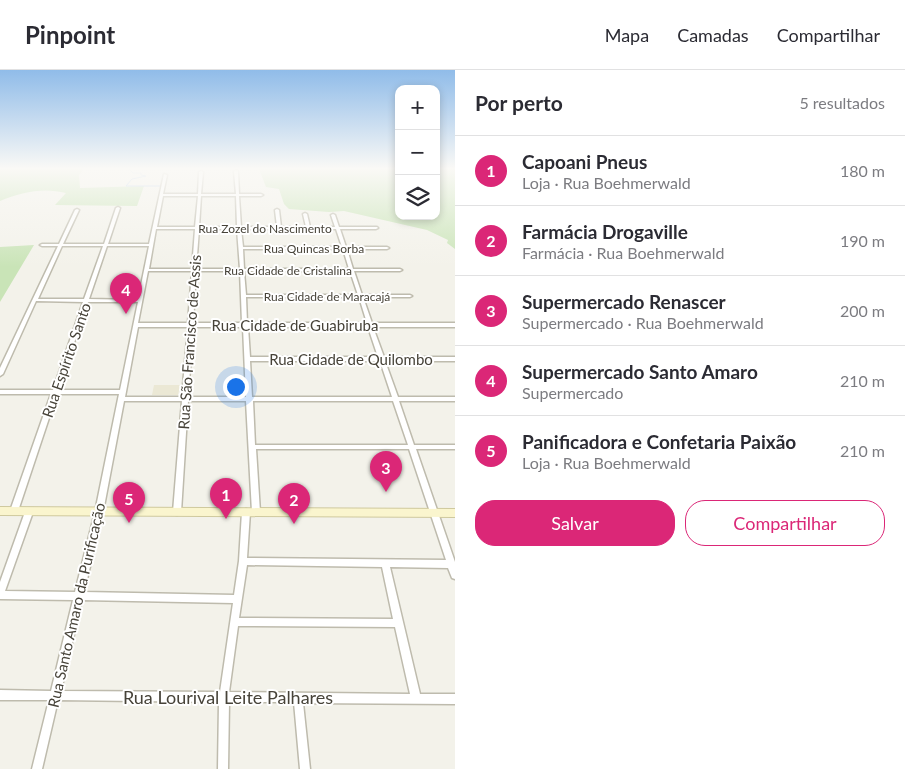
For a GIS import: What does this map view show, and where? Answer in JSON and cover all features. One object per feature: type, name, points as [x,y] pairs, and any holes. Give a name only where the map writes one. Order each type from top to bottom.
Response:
[{"type":"main road","points":[[0,511],[455,513]]},
{"type":"street","name":"Rua Santo Amaro da Purificação","points":[[37,769],[99,512],[160,202]]},
{"type":"street","name":"Rua São Francisco de Assis","points":[[177,512],[199,202]]},
{"type":"street","points":[[223,769],[224,697],[251,512],[253,447],[238,202]]},
{"type":"street","name":"Rua Espírito Santo","points":[[14,512],[118,208]]},
{"type":"street","points":[[0,374],[77,210]]},
{"type":"street","points":[[277,210],[279,228]]},
{"type":"street","points":[[305,214],[308,228]]},
{"type":"street","points":[[333,216],[455,575]]},
{"type":"street","name":"Rua Zozel do Nascimento","points":[[154,228],[376,228]]},
{"type":"street","points":[[42,245],[151,245]]},
{"type":"street","name":"Rua Quincas Borba","points":[[241,248],[387,248]]},
{"type":"street","name":"Rua Cidade de Cristalina","points":[[146,270],[400,270]]},
{"type":"street","name":"Rua Cidade de Maracajá","points":[[244,296],[410,296]]},
{"type":"street","points":[[34,300],[140,300]]},
{"type":"street","name":"Rua Cidade de Guabiruba","points":[[136,325],[455,325]]},
{"type":"street","name":"Rua Cidade de Quilombo","points":[[247,359],[455,359]]},
{"type":"street","points":[[0,392],[55,392],[185,399],[455,399]]},
{"type":"street","points":[[253,447],[455,448]]},
{"type":"street","points":[[29,512],[0,595],[237,599]]},
{"type":"street","points":[[243,561],[452,564]]},
{"type":"street","points":[[385,564],[416,698]]},
{"type":"street","points":[[234,622],[398,623]]},
{"type":"street","name":"Rua Lourival Leite Palhares","points":[[0,695],[455,699]]},
{"type":"street","points":[[298,697],[305,769]]},
{"type":"shaded area","points":[[154,385],[180,385],[178,395],[152,395]]},
{"type":"green space","points":[[58,202],[139,202],[137,206],[55,205]]},
{"type":"green space","points":[[283,202],[395,202],[395,220],[440,220],[440,202],[455,202],[455,249],[447,243],[448,240],[427,230],[344,211],[329,212],[289,209]]},
{"type":"green space","points":[[34,245],[0,302],[0,247]]},
{"type":"place","name":"Supermercado Santo Amaro","points":[[126,314]]},
{"type":"place","name":"Supermercado Renascer","points":[[386,492]]},
{"type":"place","name":"Capoani Pneus","points":[[226,519]]},
{"type":"place","name":"Panificadora e Confetaria Paixão","points":[[129,523]]},
{"type":"place","name":"Farmácia Drogaville","points":[[294,524]]}]
